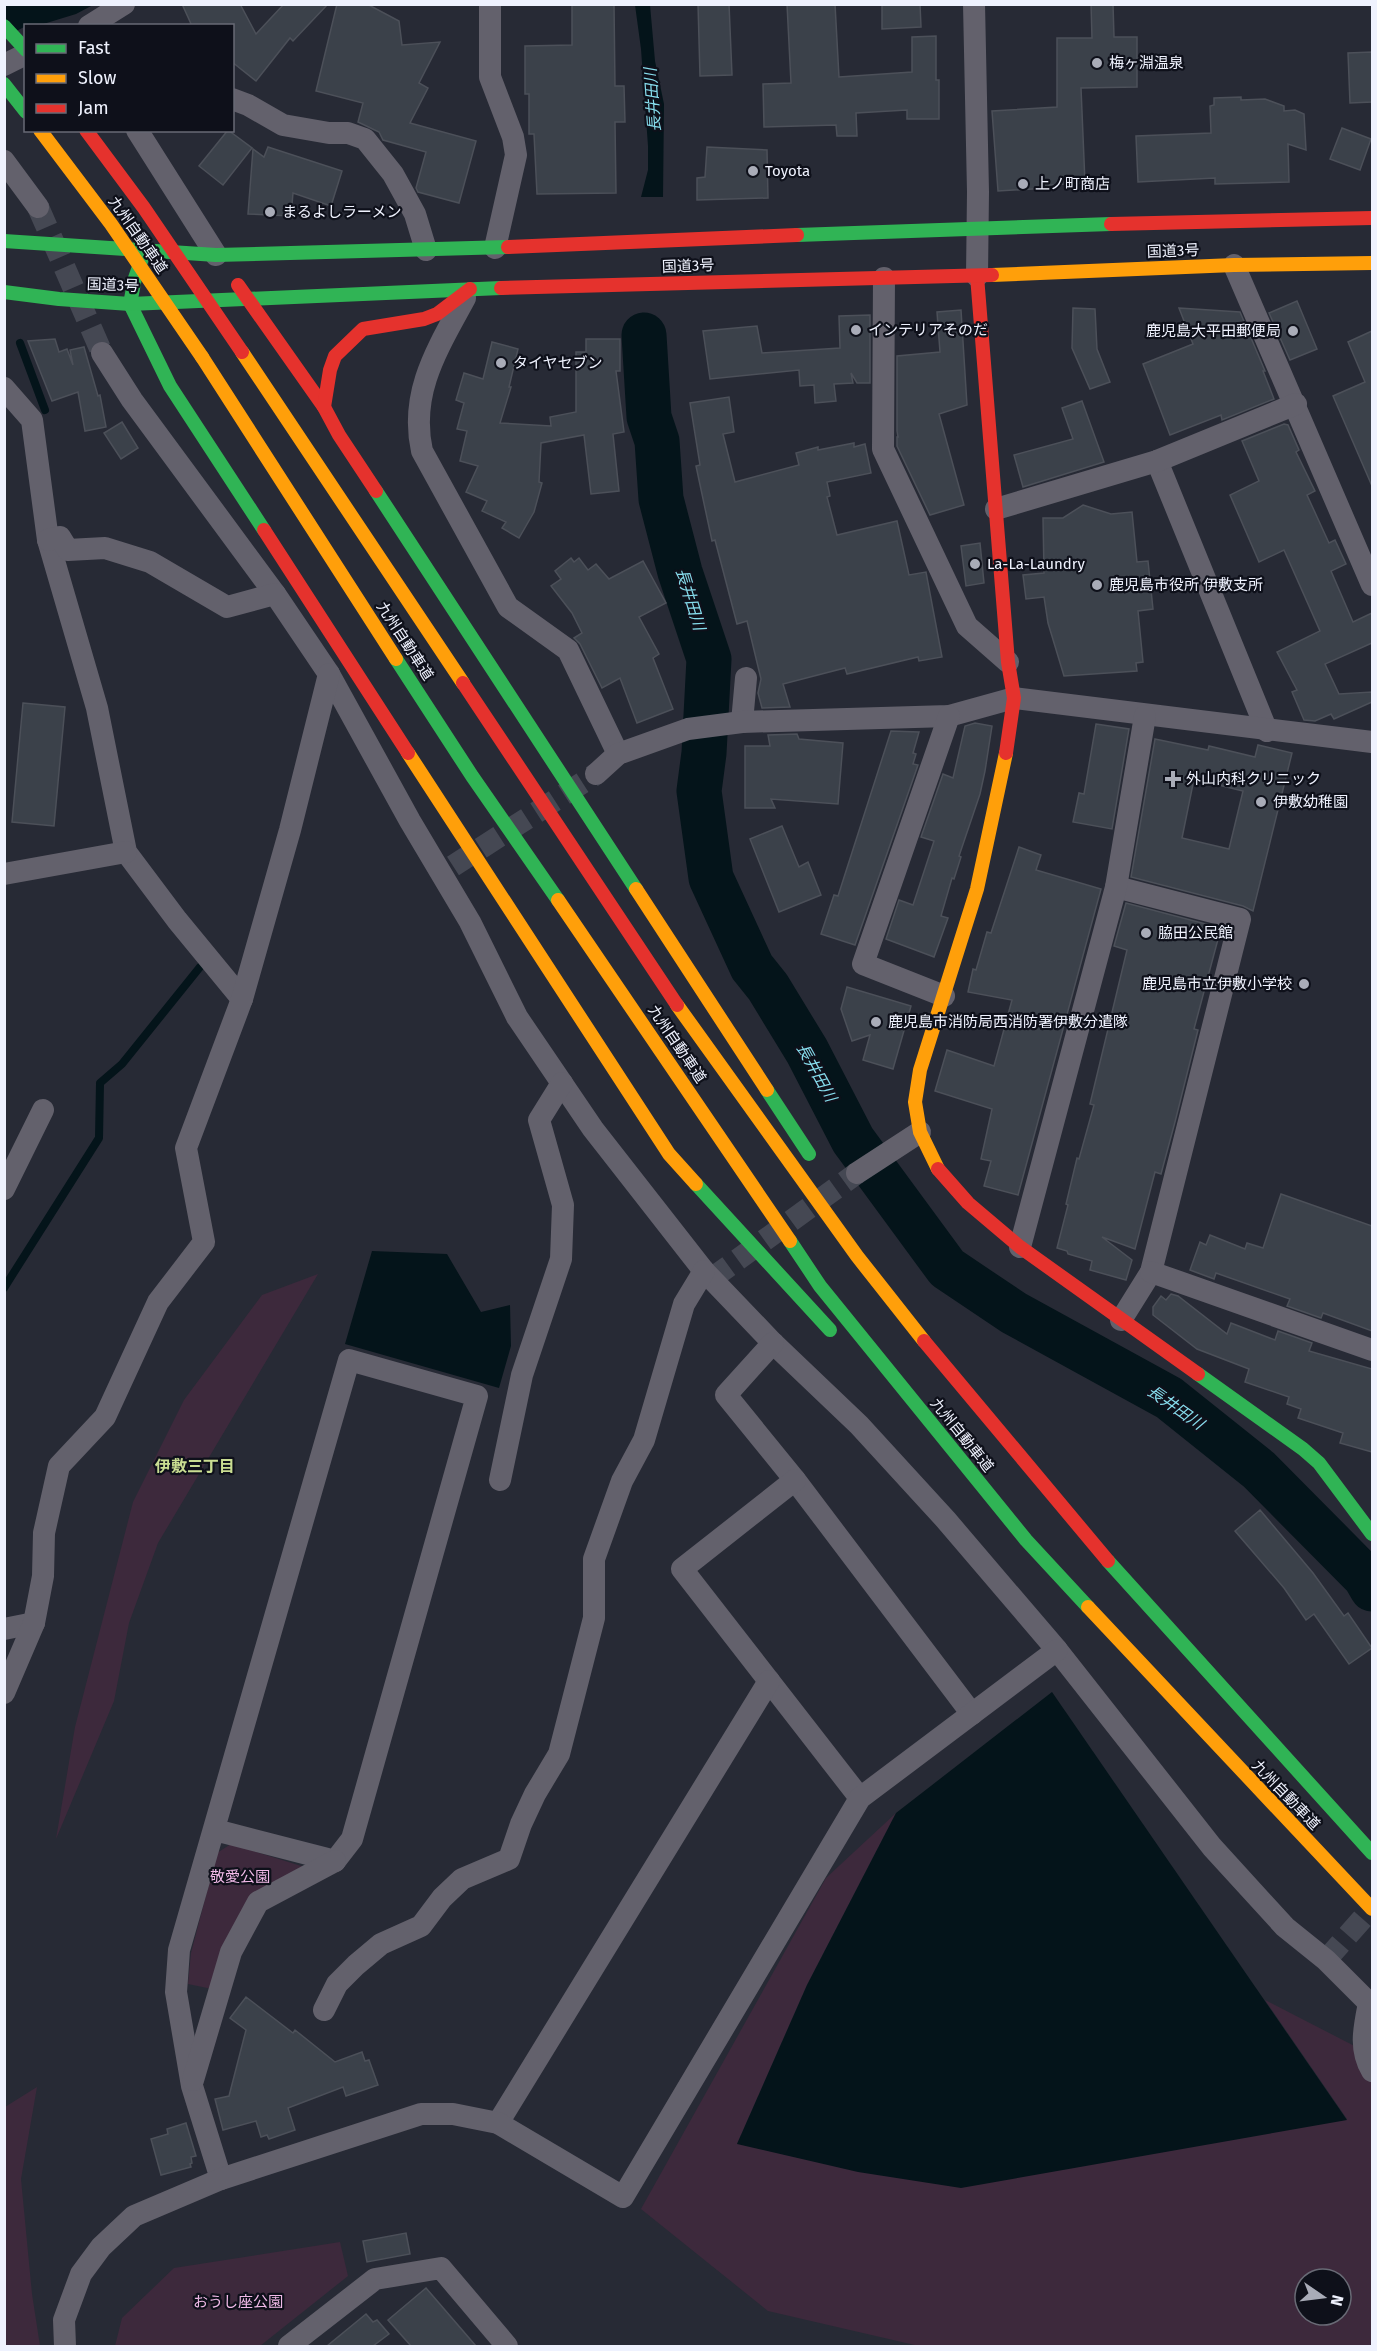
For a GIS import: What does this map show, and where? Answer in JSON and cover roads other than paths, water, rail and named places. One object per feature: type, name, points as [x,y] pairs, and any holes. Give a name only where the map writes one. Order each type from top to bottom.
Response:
[{"type":"main road","points":[[4,26],[24,50]]},
{"type":"main road","points":[[4,84],[24,109]]},
{"type":"main road","name":"九州自動車道","points":[[42,132],[111,224],[202,357],[472,776],[657,1043],[820,1286],[1026,1540],[1197,1725],[1372,1909]]},
{"type":"main road","name":"九州自動車道","points":[[87,132],[144,208],[242,352],[687,1019],[857,1256],[960,1386],[1127,1584],[1372,1853]]},
{"type":"main road","name":"国道3号","points":[[4,241],[216,255],[495,248],[978,227],[1372,216]]},
{"type":"main road","points":[[145,250],[135,278],[130,304],[170,386],[669,1154],[839,1339]]},
{"type":"main road","points":[[216,255],[324,407],[339,435],[815,1163]]},
{"type":"main road","name":"国道3号","points":[[4,292],[130,304],[471,289],[977,276],[1234,265],[1372,262]]},
{"type":"main road","points":[[977,276],[1008,662],[1014,698],[1003,774],[977,889],[920,1070],[915,1102],[920,1132],[934,1164],[968,1203],[1020,1247],[1304,1449],[1319,1463],[1369,1523]]},
{"type":"main road","points":[[324,407],[330,370],[335,356],[363,329],[424,319],[437,314],[471,289]]},
{"type":"main road","points":[[878,1260],[960,1386]]},
{"type":"main road","points":[[888,1391],[1026,1540]]},
{"type":"street","points":[[92,24],[124,4]]},
{"type":"street","points":[[490,4],[490,77],[513,137],[516,155],[495,248]]},
{"type":"street","points":[[974,4],[977,276]]},
{"type":"street","points":[[4,65],[24,53]]},
{"type":"street","points":[[234,100],[283,125],[329,133],[348,133],[365,139],[393,174],[415,214],[426,250]]},
{"type":"street","points":[[138,132],[216,255]]},
{"type":"street","points":[[4,161],[38,207]]},
{"type":"street","points":[[1234,265],[1296,404],[1372,585]]},
{"type":"street","points":[[884,278],[883,449],[968,626],[1008,662]]},
{"type":"street","points":[[471,289],[445,335],[428,373],[418,407],[418,430],[422,451],[508,607],[568,650],[618,754]]},
{"type":"street","points":[[102,353],[132,400],[275,594],[329,674],[446,869],[517,1017],[593,1129],[704,1271],[773,1343],[882,1450],[946,1520],[1057,1650],[1212,1847],[1285,1927],[1326,1960],[1369,2003],[1364,2033],[1365,2059],[1372,2071]]},
{"type":"street","points":[[4,388],[32,420],[48,540],[97,708],[126,852],[177,920],[242,999]]},
{"type":"street","points":[[996,509],[1157,461],[1296,404]]},
{"type":"street","points":[[1157,461],[1267,731]]},
{"type":"street","points":[[48,540],[60,537],[68,550],[105,548],[150,562],[227,607],[275,594]]},
{"type":"street","points":[[4,1693],[34,1623],[43,1576],[44,1533],[59,1466],[105,1417],[158,1302],[204,1242],[186,1148],[242,999],[290,830],[329,674]]},
{"type":"street","points":[[741,722],[746,678]]},
{"type":"street","points":[[596,774],[618,754],[688,729],[741,722],[949,716],[1014,698],[1267,731],[1372,742]]},
{"type":"street","points":[[944,996],[863,964],[949,716]]},
{"type":"street","points":[[1020,1247],[1116,887],[1145,716]]},
{"type":"street","points":[[5,877],[126,852]]},
{"type":"street","points":[[1116,887],[1240,919],[1151,1272],[1121,1320]]},
{"type":"street","points":[[500,1480],[522,1375],[561,1259],[562,1205],[539,1120],[562,1083]]},
{"type":"street","points":[[4,1189],[43,1110]]},
{"type":"street","points":[[859,1172],[920,1132]]},
{"type":"street","points":[[324,2010],[338,1984],[381,1944],[421,1926],[442,1898],[462,1879],[509,1859],[521,1824],[535,1794],[559,1754],[594,1618],[594,1559],[622,1481],[644,1440],[684,1304],[704,1271]]},
{"type":"street","points":[[1151,1272],[1372,1350]]},
{"type":"street","points":[[773,1343],[726,1395],[795,1480],[972,1714]]},
{"type":"street","points":[[192,2086],[231,1952],[258,1902],[335,1861],[352,1839],[477,1396],[349,1360],[179,1950],[176,1992],[192,2086],[220,2179]]},
{"type":"street","points":[[795,1480],[682,1569],[860,1798]]},
{"type":"street","points":[[4,1629],[34,1623]]},
{"type":"street","points":[[65,2346],[64,2320],[81,2274],[101,2247],[134,2216],[220,2179],[421,2114],[453,2114],[498,2123],[623,2197],[860,1798],[1057,1650]]},
{"type":"street","points":[[498,2123],[769,1681]]},
{"type":"street","points":[[215,1830],[335,1861]]},
{"type":"street","points":[[293,2345],[375,2279],[441,2268],[507,2346]]},
{"type":"water","points":[[5,5],[93,5],[76,14],[43,24],[24,24],[24,27],[5,37]]},
{"type":"water","points":[[635,5],[650,5],[655,61],[664,104],[663,197],[641,197],[648,170],[648,146],[641,49]]},
{"type":"water","points":[[372,1251],[447,1254],[481,1312],[510,1305],[511,1346],[499,1388],[345,1344]]},
{"type":"water","points":[[1052,1692],[1347,2120],[961,2188],[858,2172],[737,2144],[807,1985],[896,1813]]},
{"type":"waterway","name":"長井田川","points":[[644,335],[649,417],[657,441],[661,499],[680,572],[709,659],[704,753],[699,791],[711,878],[752,967],[768,987],[807,1051],[853,1140],[947,1268],[1014,1313],[1169,1398],[1259,1470],[1365,1577],[1372,1589]]},
{"type":"waterway","points":[[20,343],[45,410]]},
{"type":"waterway","points":[[4,1288],[99,1138],[100,1083],[122,1064],[200,967]]},
{"type":"tunnel","points":[[38,207],[102,353]]},
{"type":"tunnel","points":[[453,866],[596,774]]},
{"type":"tunnel","points":[[711,1279],[857,1173]]},
{"type":"tunnel","points":[[1326,1960],[1372,1908]]},
{"type":"place","name":"梅ヶ淵温泉","points":[[1097,63]]},
{"type":"place","name":"Toyota","points":[[753,171]]},
{"type":"place","name":"上ノ町商店","points":[[1023,184]]},
{"type":"place","name":"まるよしラーメン","points":[[270,212]]},
{"type":"place","name":"インテリアそのだ","points":[[856,330]]},
{"type":"place","name":"鹿児島大平田郵便局","points":[[1293,331]]},
{"type":"place","name":"タイヤセブン","points":[[501,363]]},
{"type":"place","name":"La-La-Laundry","points":[[975,564]]},
{"type":"place","name":"鹿児島市役所 伊敷支所","points":[[1097,585]]},
{"type":"place","name":"外山内科クリニック","points":[[1173,779]]},
{"type":"place","name":"伊敷幼稚園","points":[[1261,802]]},
{"type":"place","name":"脇田公民館","points":[[1146,933]]},
{"type":"place","name":"鹿児島市立伊敷小学校","points":[[1304,984]]},
{"type":"place","name":"鹿児島市消防局西消防署伊敷分遣隊","points":[[876,1022]]},
{"type":"district","name":"伊敷三丁目","points":[[195,1466]]},
{"type":"park label","name":"敬愛公園","points":[[240,1877]]},
{"type":"park label","name":"おうし座公園","points":[[238,2302]]}]
